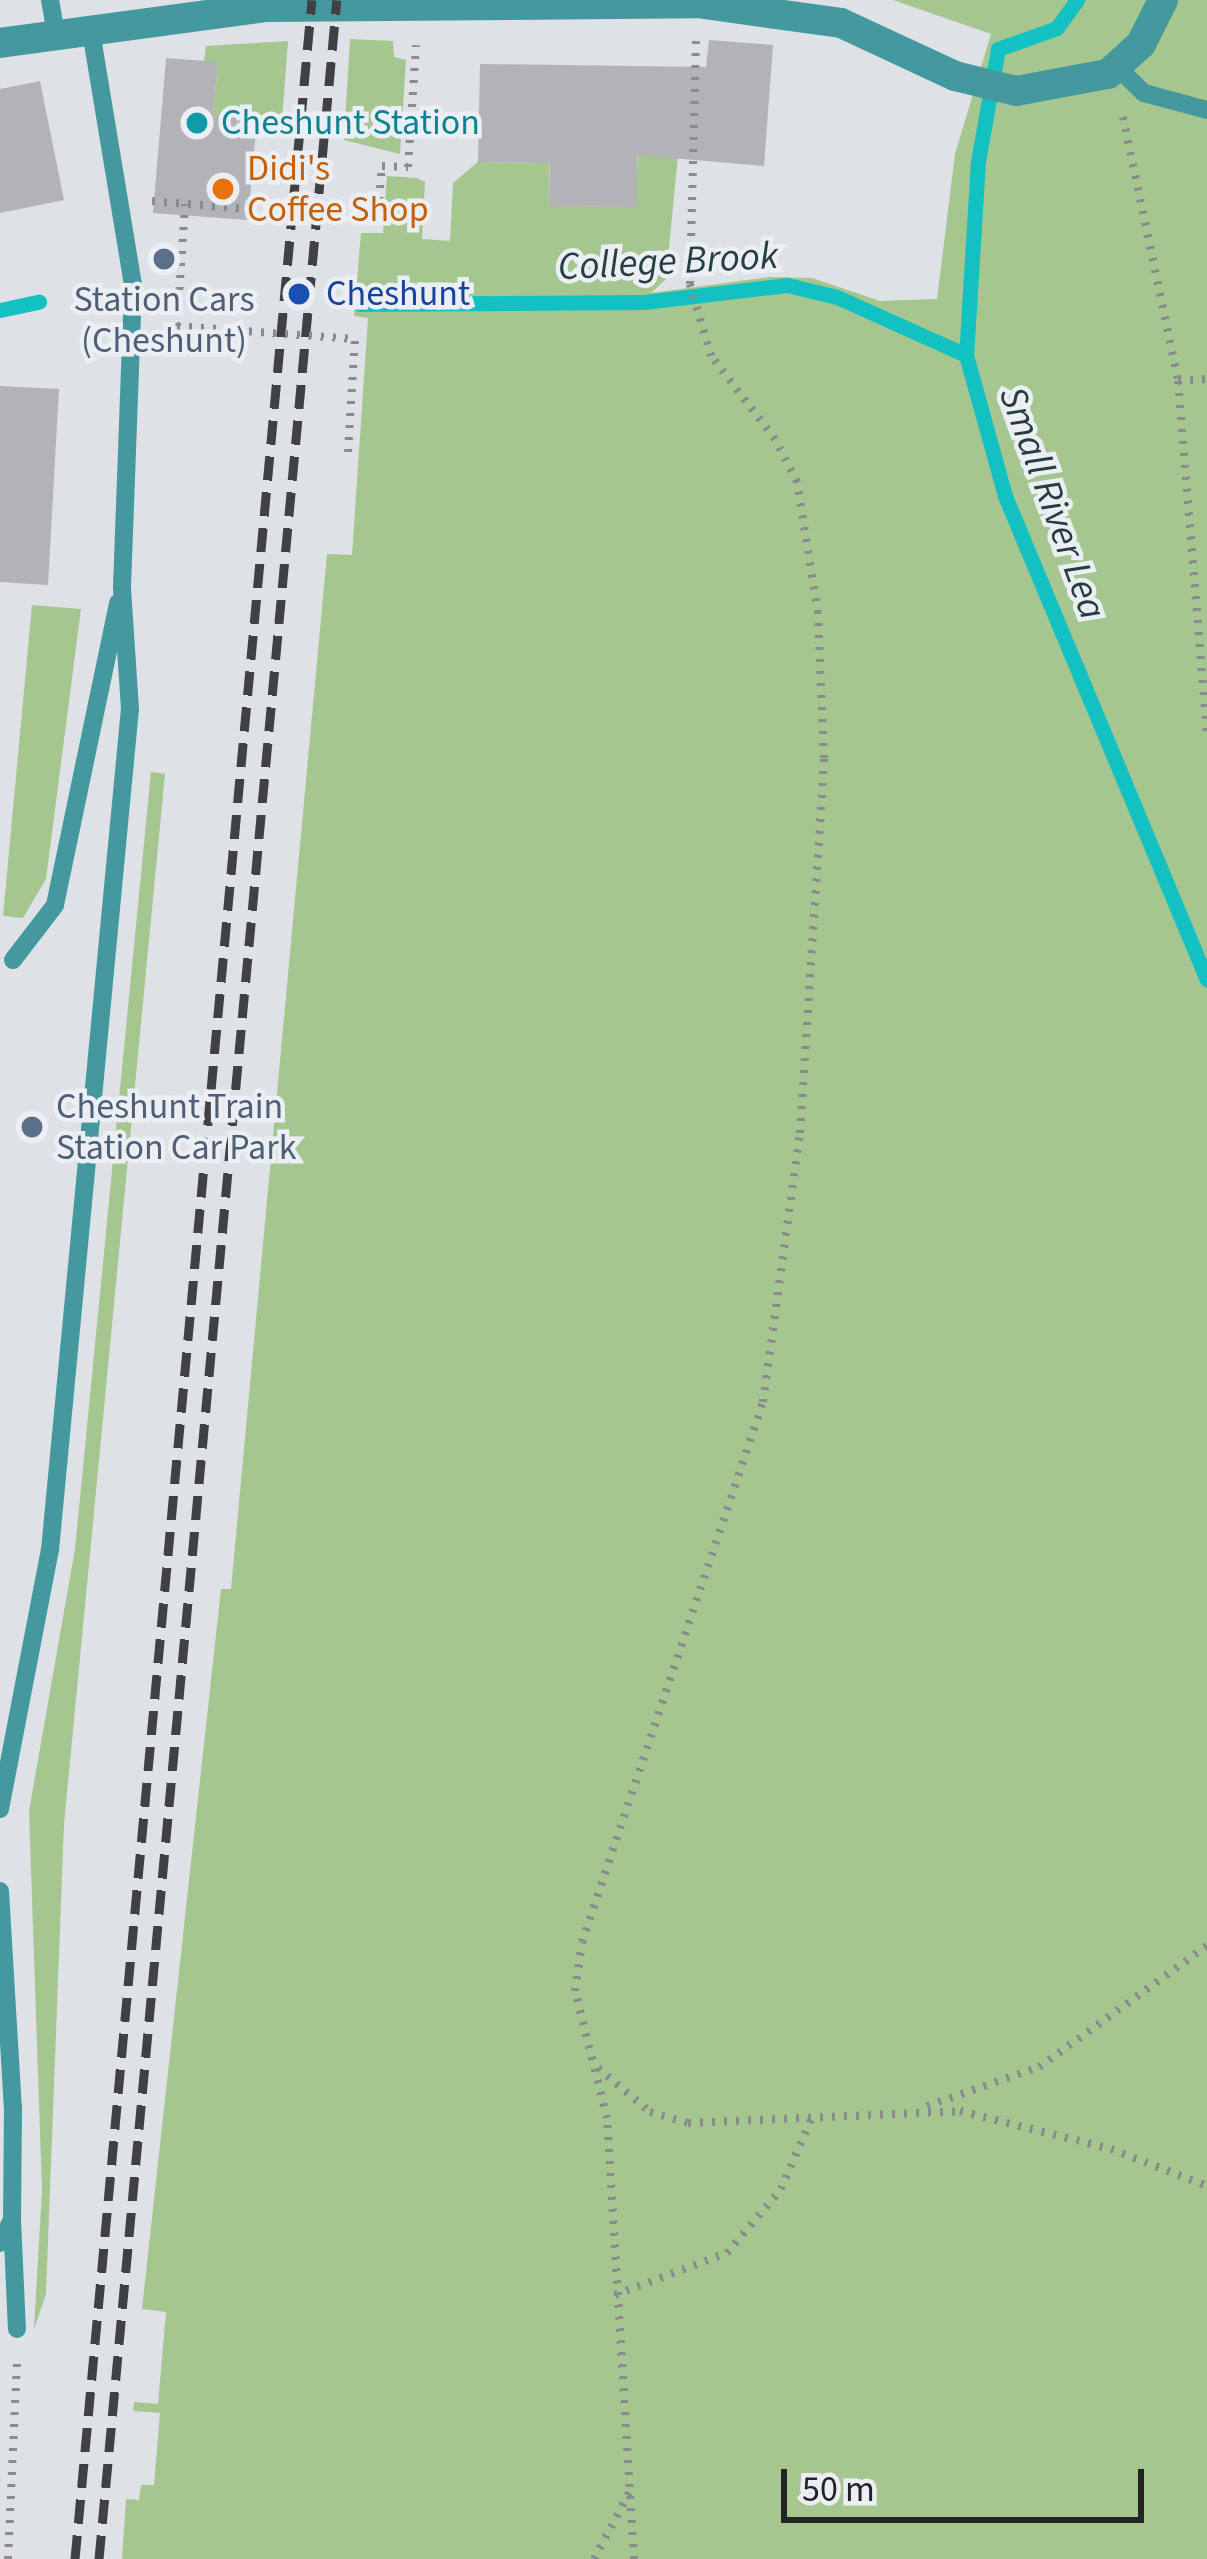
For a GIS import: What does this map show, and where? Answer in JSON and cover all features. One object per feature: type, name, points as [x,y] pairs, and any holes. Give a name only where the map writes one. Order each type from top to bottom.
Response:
[{"type":"street","points":[[0,44],[257,8],[443,2],[698,3],[842,23],[955,76],[1016,91],[1113,70],[1141,44],[1163,0]]},
{"type":"lane","points":[[50,0],[56,35]]},
{"type":"lane","points":[[0,1809],[57,1480],[130,709],[122,587],[133,285],[91,30]]},
{"type":"lane","points":[[1113,70],[1144,93],[1207,110]]},
{"type":"lane","points":[[14,960],[55,905],[122,587]]},
{"type":"lane","points":[[0,1891],[17,2329]]},
{"type":"lane","points":[[0,2242],[12,2220]]},
{"type":"path","points":[[634,2559],[598,2068],[579,2025],[582,1942],[763,1402],[784,1278],[818,889],[824,758],[807,530],[797,482],[776,439],[710,356],[690,284],[698,3]]},
{"type":"path","points":[[363,219],[378,212],[382,166],[408,167],[417,31]]},
{"type":"path","points":[[1113,70],[1134,152],[1178,381],[1207,732]]},
{"type":"path","points":[[148,201],[259,210]]},
{"type":"path","points":[[185,204],[176,326],[355,339],[348,452]]},
{"type":"path","points":[[1178,381],[1207,379]]},
{"type":"path","points":[[598,2068],[650,2112],[688,2123],[811,2119],[920,2108],[1039,2067],[1207,1946]]},
{"type":"path","points":[[920,2108],[1026,2125],[1207,2186]]},
{"type":"path","points":[[615,2295],[727,2253],[782,2189],[811,2119]]},
{"type":"path","points":[[8,2559],[17,2329]]},
{"type":"path","points":[[594,2559],[631,2490]]},
{"type":"green space","points":[[893,0],[1207,0],[1207,2559],[122,2559],[126,2499],[139,2500],[141,2485],[154,2485],[160,2413],[133,2411],[134,2402],[158,2404],[166,2312],[142,2309],[221,1589],[231,1589],[327,554],[352,555],[368,318],[354,316],[361,233],[383,233],[387,176],[417,178],[425,182],[422,239],[450,241],[453,183],[478,162],[540,163],[541,120],[550,120],[549,206],[636,207],[638,143],[679,145],[666,279],[651,293],[769,277],[812,278],[880,301],[937,299],[955,154],[991,34]]},
{"type":"green space","points":[[350,39],[393,41],[394,57],[406,60],[400,154],[344,140]]},
{"type":"green space","points":[[288,41],[281,133],[256,132],[256,119],[213,115],[218,63],[204,61],[206,46]]},
{"type":"green space","points":[[32,605],[81,609],[46,879],[23,918],[3,916]]},
{"type":"green space","points":[[151,772],[165,774],[64,1824],[46,2294],[34,2329],[42,2190],[29,1811],[75,1549]]},
{"type":"building","points":[[709,40],[773,45],[764,166],[637,155],[637,207],[549,206],[550,163],[478,162],[480,64],[706,67]]},
{"type":"building","name":"Cheshunt Station","points":[[166,58],[218,62],[213,115],[257,119],[248,220],[153,213]]},
{"type":"building","points":[[40,81],[64,200],[0,213],[0,89]]},
{"type":"building","points":[[0,386],[59,389],[48,585],[0,582]]},
{"type":"waterway","name":"Small River Lea","points":[[1077,0],[1057,28],[998,49],[978,161],[966,355],[1005,496],[1207,980]]},
{"type":"waterway","name":"College Brook","points":[[360,304],[644,302],[787,285],[837,297],[966,355]]},
{"type":"waterway","name":"College Brook","points":[[0,310],[39,302]]},
{"type":"railway","points":[[75,2559],[312,0]]},
{"type":"railway","points":[[99,2559],[337,0]]},
{"type":"place","name":"Cheshunt Station","points":[[197,123]]},
{"type":"place","name":"Didi's Coffee Shop","points":[[223,189]]},
{"type":"place","name":"Station Cars (Cheshunt)","points":[[164,259]]},
{"type":"place","name":"Cheshunt","points":[[299,294]]},
{"type":"place","name":"Cheshunt Train Station Car Park","points":[[32,1127]]}]
